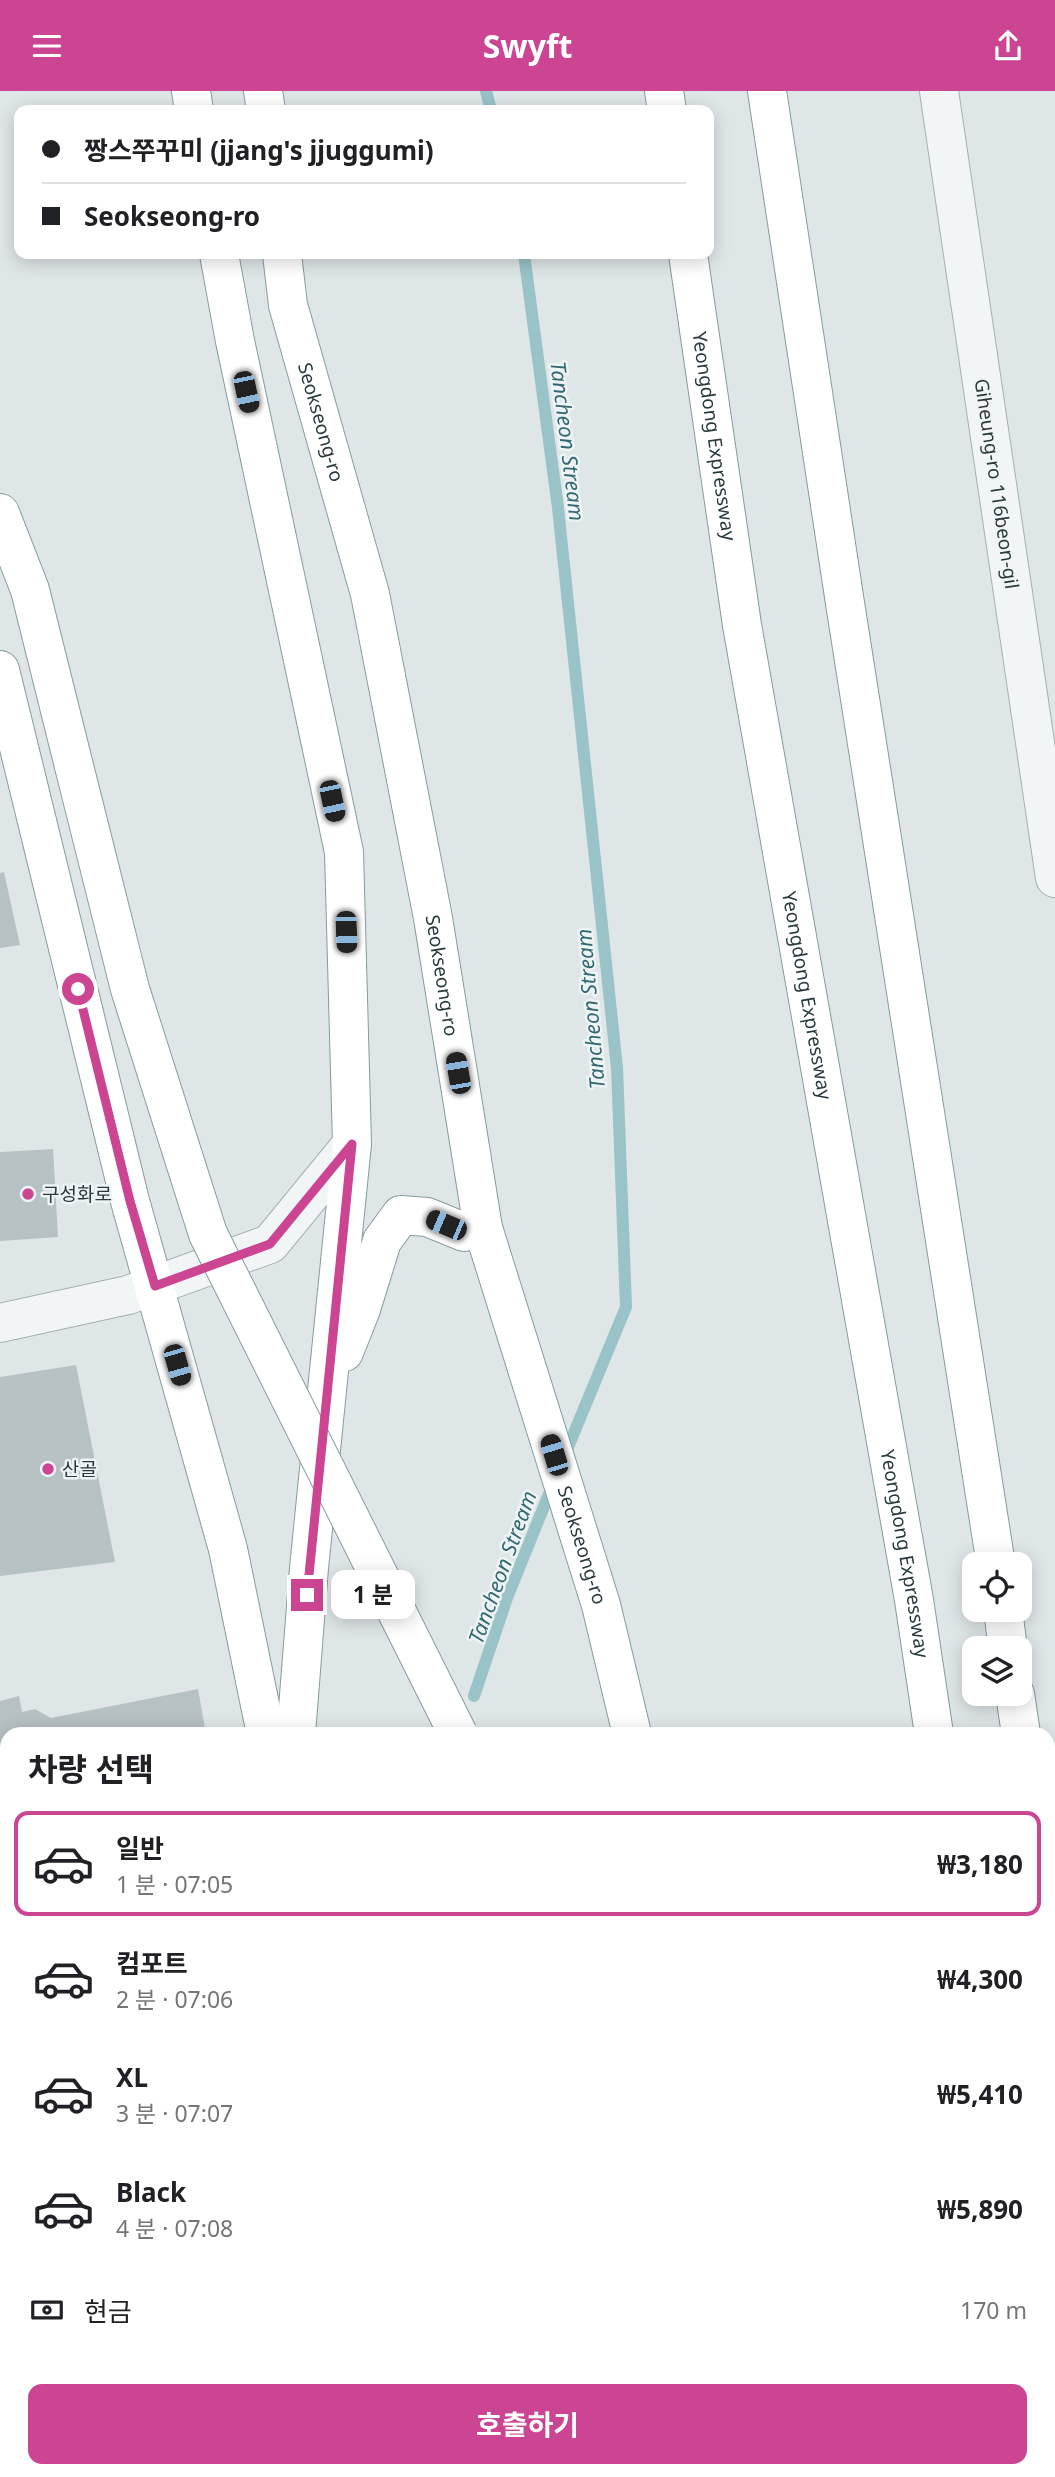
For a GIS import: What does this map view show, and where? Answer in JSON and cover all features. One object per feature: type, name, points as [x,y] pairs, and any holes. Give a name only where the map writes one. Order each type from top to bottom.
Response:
[{"type":"highway","points":[[767,91],[994,1552]]},
{"type":"highway","points":[[220,259],[344,852],[352,1144],[309,1568],[297,1727]]},
{"type":"highway","name":"Seokseong-ro","points":[[283,259],[288,305],[370,594],[433,918],[484,1229],[601,1605],[630,1727]]},
{"type":"highway","name":"Yeongdong Expressway","points":[[689,259],[742,625],[914,1600],[933,1727]]},
{"type":"highway","points":[[0,513],[30,590],[130,989],[208,1234],[454,1727]]},
{"type":"highway","points":[[0,670],[130,1201],[228,1549],[264,1727]]},
{"type":"highway","points":[[326,1398],[361,1309],[382,1241],[401,1215],[427,1217],[464,1232],[484,1229]]},
{"type":"highway","points":[[1017,1706],[1020,1727]]},
{"type":"street","name":"Giheung-ro 116beon-gil","points":[[939,91],[1055,878]]},
{"type":"street","points":[[0,1323],[128,1296],[270,1244],[352,1144]]},
{"type":"building","points":[[4,872],[20,945],[0,948],[0,873]]},
{"type":"building","name":"구성화로","points":[[53,1149],[58,1237],[0,1241],[0,1152]]},
{"type":"building","name":"산골","points":[[76,1365],[115,1562],[0,1576],[0,1377]]},
{"type":"building","points":[[198,1689],[205,1727],[0,1727],[0,1701],[19,1696],[22,1712],[35,1709],[51,1718]]},
{"type":"waterway","name":"Tancheon Stream","points":[[486,91],[490,105]]},
{"type":"waterway","name":"Tancheon Stream","points":[[525,259],[558,508],[617,1068],[626,1307],[564,1457]]},
{"type":"waterway","name":"Tancheon Stream","points":[[474,1696],[507,1598],[553,1484]]},
{"type":"place","name":"구성화로","points":[[28,1194]]},
{"type":"place","name":"산골","points":[[48,1469]]},
{"type":"route","points":[[78,989],[130,1201],[155,1286],[270,1244],[352,1144],[307,1595]]}]
